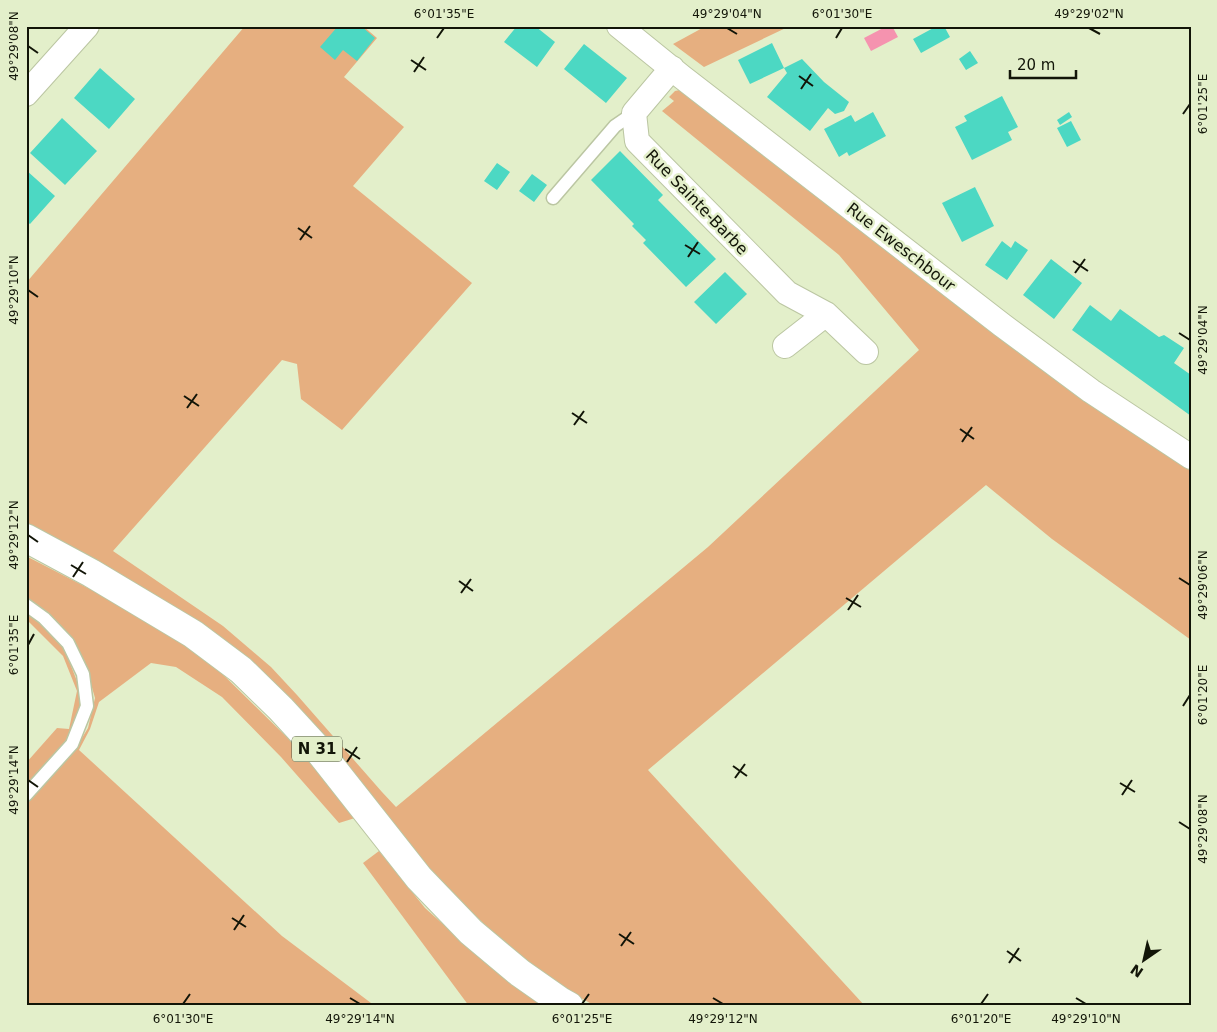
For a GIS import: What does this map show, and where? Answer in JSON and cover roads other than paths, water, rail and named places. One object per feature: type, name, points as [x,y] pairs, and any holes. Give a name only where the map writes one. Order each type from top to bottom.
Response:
[{"type":"main road","name":"N 31","points":[[26,538],[193,634],[241,670],[315,746],[419,878],[471,932],[520,973],[569,1006]]},
{"type":"street","points":[[26,94],[86,26]]},
{"type":"street","name":"Rue Eweschbour","points":[[619,26],[1002,325],[1091,391],[1191,457]]},
{"type":"street","points":[[634,113],[672,68]]},
{"type":"street","name":"Rue Sainte-Barbe","points":[[634,113],[638,141],[787,293],[826,314],[866,352]]},
{"type":"street","points":[[785,346],[826,314]]},
{"type":"lane","points":[[553,198],[615,126],[634,113]]},
{"type":"lane","points":[[26,605],[44,618],[68,644],[83,674],[87,706],[72,744],[26,795]]}]
